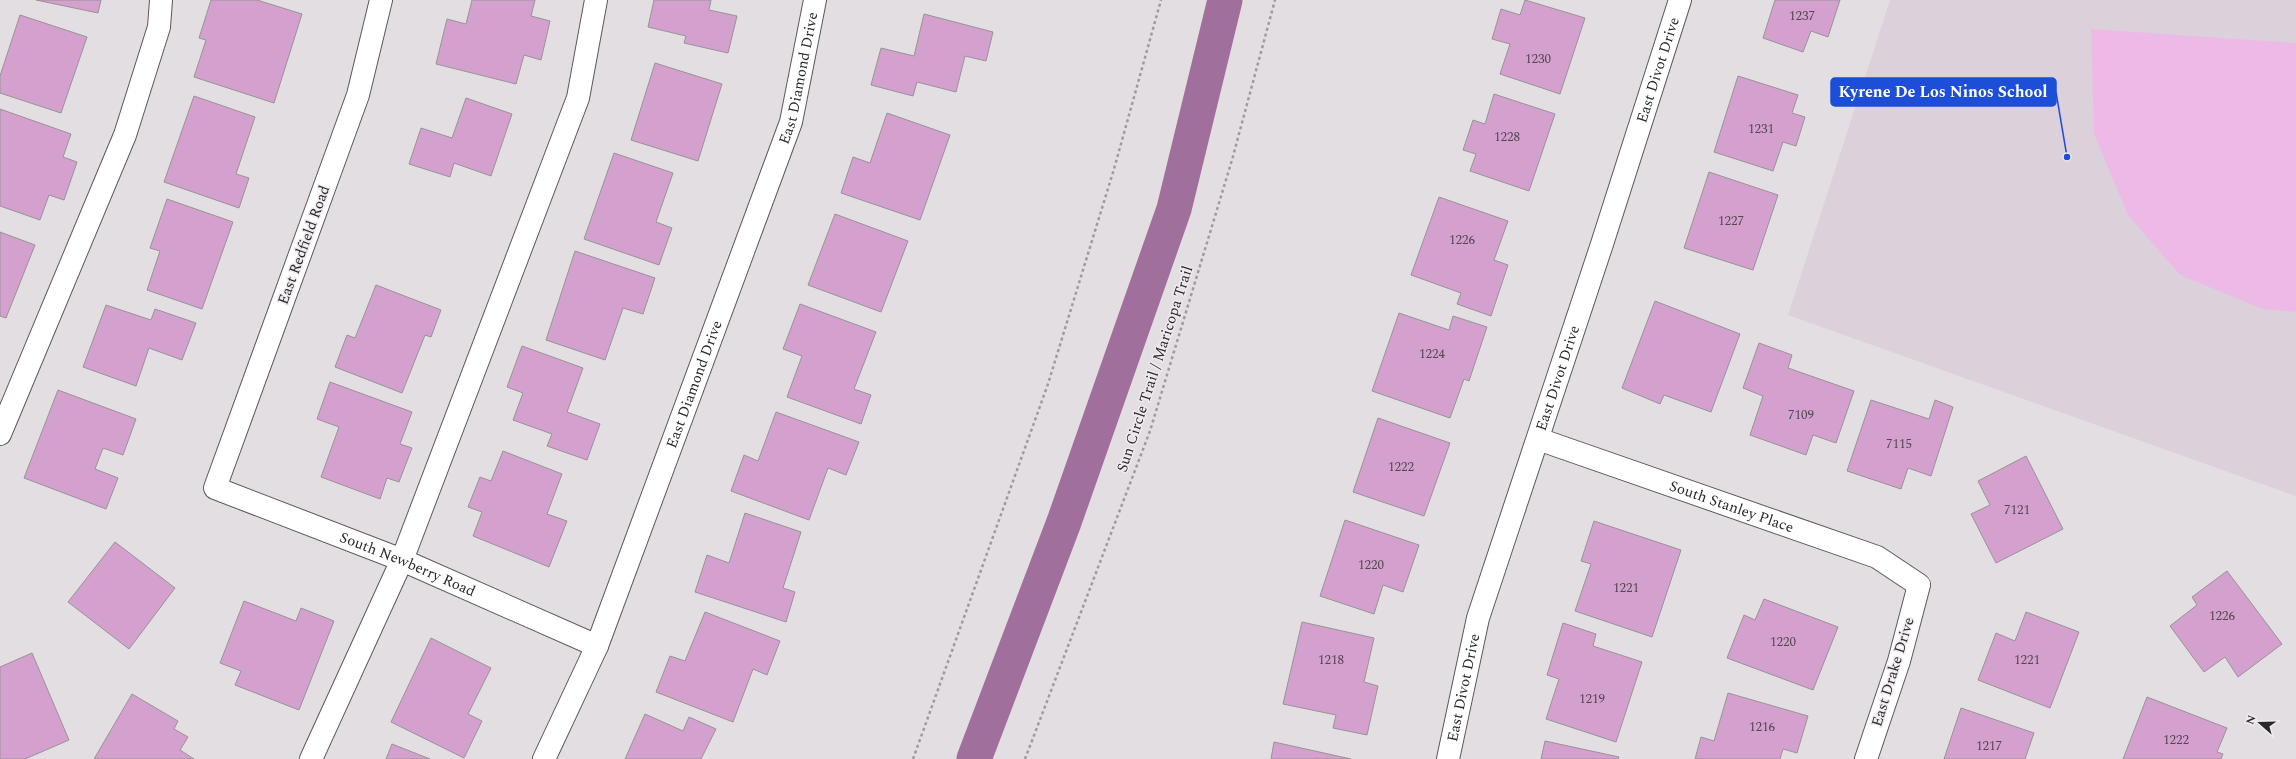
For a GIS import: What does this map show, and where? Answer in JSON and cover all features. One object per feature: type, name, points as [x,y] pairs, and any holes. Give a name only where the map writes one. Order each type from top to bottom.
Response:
[{"type":"street","points":[[0,434],[125,135],[159,27],[162,0]]},
{"type":"street","name":"East Redfield Road","points":[[216,488],[358,95],[381,0]]},
{"type":"street","points":[[311,759],[402,560],[578,98],[596,0]]},
{"type":"street","name":"East Diamond Drive","points":[[544,759],[597,646],[791,122],[815,0]]},
{"type":"street","name":"East Divot Drive","points":[[1448,759],[1478,618],[1538,439],[1680,0]]},
{"type":"street","name":"South Stanley Place","points":[[1538,439],[1877,557],[1919,585]]},
{"type":"street","name":"South Newberry Road","points":[[216,488],[402,560],[597,646]]},
{"type":"street","name":"East Drake Drive","points":[[1866,759],[1899,661],[1919,585]]},
{"type":"path","points":[[913,759],[1048,384],[1114,168],[1161,0]]},
{"type":"path","name":"Sun Circle Trail / Maricopa Trail","points":[[1025,759],[1150,431],[1232,160],[1275,0]]},
{"type":"shaded area","points":[[1890,0],[2296,0],[2296,496],[1788,315]]},
{"type":"shaded area","points":[[2091,29],[2296,43],[2296,312],[2263,309],[2180,275],[2128,215],[2094,134]]},
{"type":"building","points":[[36,0],[101,0],[98,13]]},
{"type":"building","points":[[211,0],[257,0],[302,14],[274,103],[194,77],[206,40],[199,38]]},
{"type":"building","points":[[472,0],[535,0],[531,16],[550,21],[541,60],[524,55],[516,84],[436,64],[447,19],[466,24]]},
{"type":"building","points":[[654,0],[711,0],[709,10],[737,16],[728,53],[684,43],[686,36],[648,27]]},
{"type":"building","points":[[1525,0],[1585,18],[1560,94],[1500,74],[1510,44],[1492,39],[1501,9],[1520,15]]},
{"type":"building","points":[[1775,0],[1840,0],[1828,37],[1811,31],[1803,52],[1763,38]]},
{"type":"building","points":[[924,14],[993,32],[986,61],[965,56],[956,92],[917,82],[913,96],[871,85],[881,48],[914,56]]},
{"type":"building","points":[[20,15],[87,37],[61,113],[0,93],[0,76]]},
{"type":"building","points":[[655,63],[722,84],[698,161],[631,140]]},
{"type":"building","points":[[1738,76],[1798,95],[1792,113],[1805,117],[1796,146],[1783,142],[1773,171],[1714,152]]},
{"type":"building","points":[[1494,94],[1555,114],[1529,191],[1470,171],[1476,154],[1463,150],[1473,120],[1485,124]]},
{"type":"building","points":[[194,96],[255,117],[236,174],[249,178],[239,208],[164,182]]},
{"type":"building","points":[[466,98],[512,114],[491,176],[454,163],[450,177],[409,164],[421,128],[452,138]]},
{"type":"building","points":[[0,109],[71,134],[63,157],[77,162],[64,200],[49,195],[40,220],[0,206]]},
{"type":"building","points":[[887,113],[950,135],[920,220],[841,193],[853,157],[870,163]]},
{"type":"building","points":[[614,153],[673,173],[656,222],[672,228],[659,265],[584,239]]},
{"type":"building","points":[[1709,172],[1778,195],[1753,270],[1684,248]]},
{"type":"building","points":[[1439,197],[1508,221],[1494,260],[1508,265],[1491,316],[1457,304],[1461,293],[1411,275]]},
{"type":"building","points":[[167,199],[233,222],[202,309],[147,290],[160,251],[150,248]]},
{"type":"building","points":[[835,214],[908,241],[881,312],[808,285]]},
{"type":"building","points":[[0,232],[35,245],[6,318],[0,316]]},
{"type":"building","points":[[575,251],[655,278],[643,314],[623,308],[605,360],[546,340]]},
{"type":"building","points":[[376,285],[441,310],[431,337],[425,335],[402,393],[335,367],[347,335],[355,338]]},
{"type":"building","points":[[1655,301],[1740,334],[1711,412],[1664,395],[1660,404],[1622,388]]},
{"type":"building","points":[[800,304],[876,332],[854,389],[871,395],[861,424],[787,397],[802,356],[783,349]]},
{"type":"building","points":[[106,305],[151,320],[155,309],[196,323],[182,360],[149,348],[136,386],[83,367]]},
{"type":"building","points":[[1399,313],[1449,330],[1453,316],[1487,327],[1469,381],[1464,379],[1450,418],[1372,391]]},
{"type":"building","points":[[1759,343],[1792,355],[1788,368],[1854,391],[1836,443],[1813,435],[1806,455],[1750,435],[1763,396],[1743,388]]},
{"type":"building","points":[[522,346],[583,368],[567,412],[600,424],[587,460],[547,446],[552,434],[513,420],[523,393],[507,387]]},
{"type":"building","points":[[330,382],[412,412],[400,444],[412,448],[399,482],[387,478],[380,499],[321,477],[339,427],[317,419]]},
{"type":"building","points":[[58,390],[136,419],[123,455],[103,448],[95,469],[118,478],[106,509],[24,478]]},
{"type":"building","points":[[1871,400],[1929,419],[1935,400],[1953,407],[1931,476],[1908,468],[1901,489],[1847,471]]},
{"type":"building","points":[[776,412],[859,442],[846,475],[828,468],[809,520],[731,491],[744,455],[758,461]]},
{"type":"building","points":[[1378,418],[1450,443],[1424,516],[1353,492]]},
{"type":"building","points":[[503,451],[562,474],[547,514],[567,521],[549,567],[473,536],[482,512],[468,507],[480,477],[491,481]]},
{"type":"building","points":[[2026,456],[2063,529],[1996,563],[1971,514],[1990,505],[1978,481]]},
{"type":"building","points":[[745,513],[801,532],[783,588],[795,592],[786,622],[695,592],[707,555],[729,563]]},
{"type":"building","points":[[1345,520],[1419,545],[1403,592],[1383,585],[1374,614],[1320,596]]},
{"type":"building","points":[[1594,521],[1681,550],[1652,637],[1575,611],[1591,564],[1581,561]]},
{"type":"building","points":[[115,542],[175,588],[129,649],[68,602]]},
{"type":"building","points":[[2227,571],[2282,644],[2238,677],[2225,657],[2204,672],[2170,626],[2197,605],[2192,597]]},
{"type":"building","points":[[1764,599],[1838,627],[1813,690],[1727,658],[1744,615],[1755,620]]},
{"type":"building","points":[[244,601],[296,621],[301,608],[334,621],[299,710],[235,685],[241,671],[220,663]]},
{"type":"building","points":[[705,612],[780,641],[767,675],[753,669],[733,722],[656,692],[670,656],[685,661]]},
{"type":"building","points":[[2026,612],[2079,632],[2050,708],[1978,680],[1996,633],[2015,641]]},
{"type":"building","points":[[1302,622],[1374,638],[1364,682],[1378,686],[1367,735],[1333,728],[1336,715],[1283,704]]},
{"type":"building","points":[[1563,623],[1596,634],[1593,646],[1642,662],[1616,742],[1546,719],[1559,679],[1547,675]]},
{"type":"building","points":[[431,638],[491,668],[468,714],[482,721],[464,758],[391,722]]},
{"type":"building","points":[[32,653],[69,740],[25,759],[0,759],[0,667]]},
{"type":"building","points":[[1728,693],[1808,716],[1797,753],[1783,749],[1780,759],[1695,759],[1701,737],[1714,741]]},
{"type":"building","points":[[132,694],[178,721],[174,729],[188,737],[180,750],[194,759],[94,759]]},
{"type":"building","points":[[2147,697],[2227,728],[2217,752],[2223,754],[2221,759],[2123,759]]},
{"type":"building","points":[[1961,708],[2034,733],[2025,759],[1944,759]]},
{"type":"building","points":[[645,714],[683,731],[689,717],[716,729],[701,759],[625,759]]},
{"type":"building","points":[[1545,741],[1619,757],[1618,759],[1541,759]]},
{"type":"building","points":[[1274,742],[1351,759],[1271,759]]},
{"type":"building","points":[[392,744],[430,759],[386,759]]},
{"type":"waterway","points":[[974,759],[1064,522],[1174,209],[1225,0]]},
{"type":"place","name":"Kyrene De Los Ninos School","points":[[2067,157]]}]
